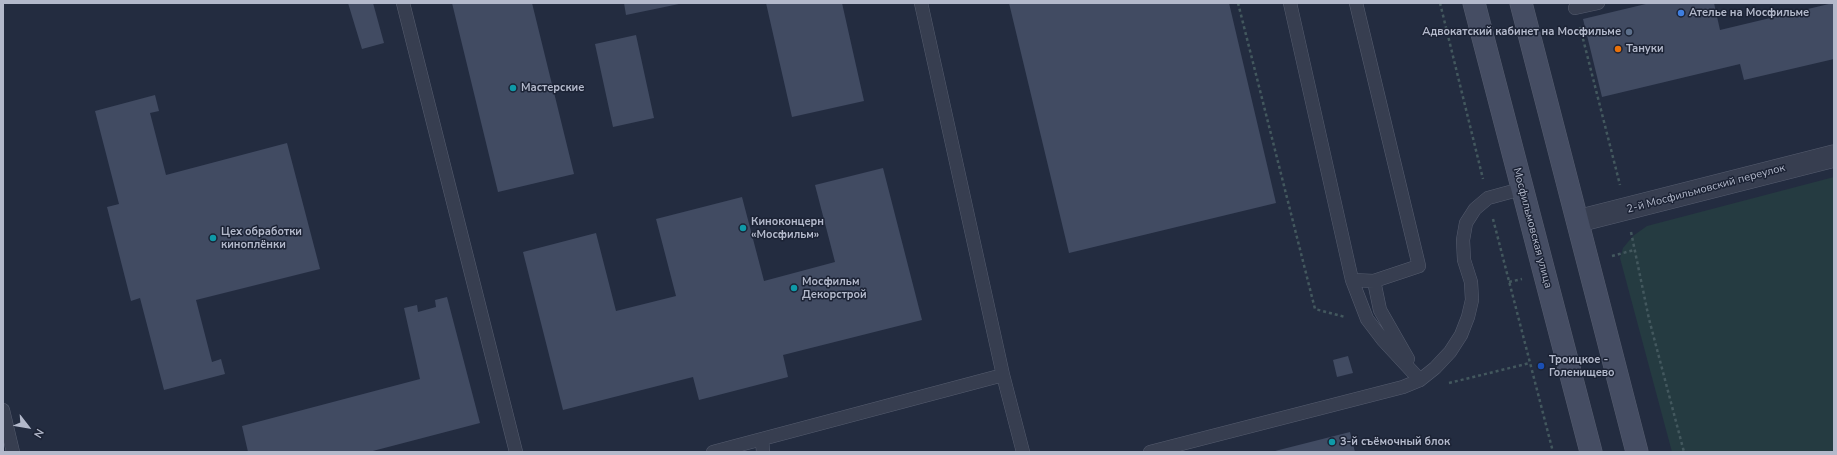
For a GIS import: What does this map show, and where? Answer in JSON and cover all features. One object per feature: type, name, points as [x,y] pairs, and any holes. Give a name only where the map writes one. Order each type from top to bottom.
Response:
[{"type":"main road","name":"Мосфильмовская улица","points":[[1474,3],[1521,189],[1591,452]]},
{"type":"main road","points":[[1521,3],[1637,452]]},
{"type":"street","name":"2-й Мосфильмовский переулок","points":[[1578,222],[1834,156]]},
{"type":"lane","points":[[403,3],[516,452]]},
{"type":"lane","points":[[921,3],[1003,375],[1022,452]]},
{"type":"lane","points":[[1290,3],[1352,280],[1367,319],[1383,340],[1420,380]]},
{"type":"lane","points":[[1352,280],[1374,281],[1419,266],[1356,3]]},
{"type":"lane","points":[[1575,8],[1598,3]]},
{"type":"lane","points":[[1150,452],[1403,387],[1420,380],[1435,368],[1450,352],[1461,335],[1468,317],[1472,300],[1472,282],[1464,260],[1463,240],[1466,223],[1474,209],[1488,198],[1521,189]]},
{"type":"lane","points":[[1374,281],[1380,310],[1420,380]]},
{"type":"lane","points":[[713,452],[762,446],[1003,375]]},
{"type":"lane","points":[[3,410],[13,452]]},
{"type":"path","points":[[1238,3],[1314,310],[1345,317],[1350,322]]},
{"type":"path","points":[[1440,3],[1553,452]]},
{"type":"path","points":[[1448,384],[1530,363]]},
{"type":"green space","points":[[1834,177],[1834,452],[1672,452],[1620,258],[1623,248],[1633,236],[1647,226]]},
{"type":"building","points":[[348,3],[373,3],[384,43],[362,49]]},
{"type":"building","name":"Мастерские","points":[[452,3],[532,3],[574,174],[498,192]]},
{"type":"building","points":[[624,3],[679,3],[679,4],[626,15]]},
{"type":"building","points":[[766,3],[842,3],[864,101],[792,117]]},
{"type":"building","points":[[1009,3],[1229,3],[1276,203],[1069,253]]},
{"type":"building","points":[[1650,3],[1714,3],[1720,30],[1833,3],[1834,59],[1744,80],[1740,64],[1602,97],[1583,19]]},
{"type":"building","points":[[636,35],[654,118],[613,127],[595,44]]},
{"type":"building","name":"Цех обработки киноплёнки","points":[[155,95],[159,111],[150,113],[166,175],[287,143],[320,269],[196,300],[212,362],[221,359],[225,374],[164,390],[140,298],[131,301],[107,207],[119,204],[95,111]]},
{"type":"building","name":"Мосфильм Декорстрой","points":[[883,168],[922,320],[783,355],[788,377],[699,400],[693,377],[563,410],[523,252],[596,233],[616,311],[676,296],[656,219],[742,197],[764,281],[835,262],[815,185]]},
{"type":"building","points":[[447,297],[480,423],[369,452],[248,452],[242,426],[420,379],[404,308],[417,305],[418,312],[436,307],[435,300]]},
{"type":"building","points":[[1348,356],[1353,373],[1337,377],[1333,360]]},
{"type":"building","name":"3-й съёмочный блок","points":[[1350,432],[1355,452],[1275,452],[1275,451]]},
{"type":"place","name":"Ателье на Мосфильме","points":[[1681,13]]},
{"type":"place","name":"Адвокатский кабинет на Мосфильме","points":[[1629,32]]},
{"type":"place","name":"Тануки","points":[[1618,49]]},
{"type":"place","name":"Мастерские","points":[[513,88]]},
{"type":"place","name":"Киноконцерн «Мосфильм»","points":[[743,228]]},
{"type":"place","name":"Цех обработки киноплёнки","points":[[213,238]]},
{"type":"place","name":"Мосфильм Декорстрой","points":[[794,288]]},
{"type":"place","name":"Троицкое - Голенищево","points":[[1541,366]]},
{"type":"place","name":"3-й съёмочный блок","points":[[1332,442]]}]
